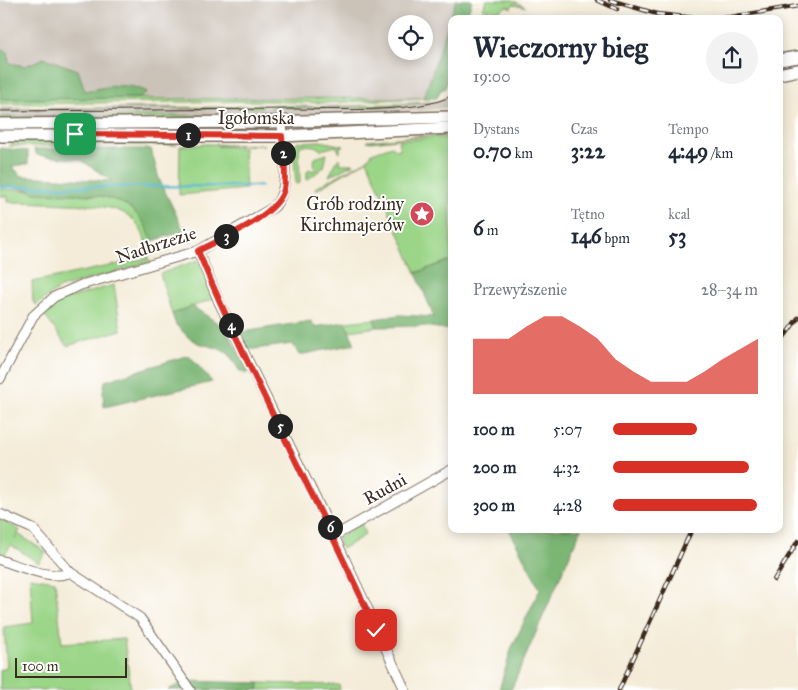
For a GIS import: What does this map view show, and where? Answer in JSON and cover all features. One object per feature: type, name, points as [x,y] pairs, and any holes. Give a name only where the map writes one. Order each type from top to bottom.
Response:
[{"type":"main road","points":[[783,59],[798,57]]},
{"type":"main road","points":[[783,73],[798,70]]},
{"type":"main road","name":"Igołomska","points":[[0,124],[282,122],[448,117]]},
{"type":"main road","name":"Igołomska","points":[[0,136],[282,136],[448,128]]},
{"type":"street","name":"Nadbrzezie","points":[[0,380],[33,316],[54,296],[81,285],[198,251],[260,217],[278,203],[284,188],[282,122]]},
{"type":"street","points":[[198,251],[219,302],[334,536],[405,690]]},
{"type":"street","name":"Rudni","points":[[334,536],[448,472]]},
{"type":"street","points":[[0,514],[33,528],[70,572],[140,618],[190,690]]},
{"type":"street","points":[[0,560],[49,575],[63,575],[70,572]]},
{"type":"shaded area","points":[[0,0],[456,0],[451,15],[448,15],[448,24],[424,98],[0,100]]},
{"type":"shaded area","points":[[448,96],[448,107],[408,113],[351,116],[0,117],[0,109],[402,105],[439,100]]},
{"type":"green space","points":[[456,0],[472,0],[467,15],[451,15]]},
{"type":"green space","points":[[486,0],[512,0],[526,7],[513,4],[511,8],[507,6],[498,11],[488,9],[486,15],[481,15]]},
{"type":"green space","points":[[448,24],[448,78],[445,88],[440,91],[437,98],[424,98]]},
{"type":"green space","points":[[0,48],[8,52],[9,63],[25,66],[44,58],[78,70],[85,91],[124,86],[147,92],[140,98],[0,99]]},
{"type":"green space","points":[[424,98],[323,103],[263,101],[0,104],[0,99]]},
{"type":"green space","points":[[430,102],[370,107],[270,108],[275,105],[326,107]]},
{"type":"green space","points":[[262,105],[262,108],[0,109],[228,107]]},
{"type":"green space","points":[[262,115],[262,118],[0,120],[0,117]]},
{"type":"green space","points":[[263,126],[263,132],[0,131],[0,128]]},
{"type":"green space","points":[[436,134],[448,135],[448,138],[432,135],[367,141]]},
{"type":"green space","points":[[434,137],[448,139],[448,261],[416,273],[367,160],[372,153],[392,146],[397,150],[400,149],[398,141]]},
{"type":"green space","points":[[39,140],[177,145],[9,146],[12,143]]},
{"type":"green space","points":[[320,141],[344,146],[340,147],[340,153],[336,146],[321,150],[315,146],[301,145],[299,150],[300,183],[296,184],[293,145],[298,142]]},
{"type":"green space","points":[[207,144],[264,145],[217,146],[244,148],[246,189],[179,195],[180,146]]},
{"type":"green space","points":[[0,148],[28,151],[28,164],[12,166],[21,176],[112,181],[81,160],[37,155],[34,149],[151,149],[159,179],[184,231],[152,241],[144,223],[133,210],[119,202],[104,197],[34,193],[31,190],[0,186]]},
{"type":"green space","points":[[327,154],[324,167],[307,180],[309,169],[313,171],[316,167],[313,165],[315,158]]},
{"type":"green space","points":[[338,159],[340,159],[340,164],[354,164],[329,176]]},
{"type":"green space","points":[[367,160],[316,190],[315,188]]},
{"type":"green space","points":[[0,189],[112,198],[136,212],[147,225],[151,233],[152,242],[148,257],[150,262],[60,288],[36,305],[33,302],[32,282],[148,258],[145,241],[139,227],[131,218],[121,212],[96,206],[8,202],[8,196],[0,196]]},
{"type":"green space","points":[[198,260],[216,298],[172,314],[160,274]]},
{"type":"green space","points":[[448,261],[448,330],[424,326],[377,327],[374,319],[400,315],[434,317],[416,273]]},
{"type":"green space","points":[[114,285],[121,330],[67,346],[43,313],[58,301]]},
{"type":"green space","points":[[192,306],[225,328],[249,371],[246,374],[239,370],[229,354],[217,348],[198,343],[188,337],[176,325],[172,314]]},
{"type":"green space","points":[[374,319],[377,327],[349,331],[345,322]]},
{"type":"green space","points":[[311,321],[315,327],[345,322],[355,344],[299,355],[293,344],[246,350],[237,333]]},
{"type":"green space","points":[[189,355],[212,382],[104,407],[103,392],[105,381]]},
{"type":"green space","points":[[0,519],[20,530],[15,539],[18,534],[46,552],[39,563],[11,545],[3,557],[0,556]]},
{"type":"green space","points":[[361,523],[365,535],[342,549],[337,539]]},
{"type":"green space","points":[[511,533],[579,533],[511,690],[499,690],[512,647],[540,589]]},
{"type":"green space","points":[[30,577],[55,581],[62,643],[124,639],[131,690],[0,690],[0,670],[7,668],[4,627],[33,623]]},
{"type":"green space","points":[[186,681],[259,683],[258,690],[168,690]]},
{"type":"green space","points":[[259,683],[339,685],[340,690],[258,690]]},
{"type":"waterway","points":[[0,187],[261,186]]},
{"type":"tram line","points":[[519,15],[526,15]]},
{"type":"tram line","points":[[0,111],[349,110],[418,106],[448,97]]},
{"type":"railway","points":[[597,0],[617,9]]},
{"type":"railway","points":[[610,0],[666,15]]},
{"type":"railway","points":[[743,15],[798,6]]},
{"type":"railway","points":[[783,339],[798,318]]},
{"type":"railway","points":[[619,690],[690,533]]},
{"type":"railway","points":[[774,580],[798,541]]},
{"type":"place","name":"Grób rodziny Kirchmajerów","points":[[422,214]]},
{"type":"route","points":[[75,134],[282,136],[285,176],[284,188],[278,203],[260,217],[198,251],[219,302],[334,536],[376,630]]}]
